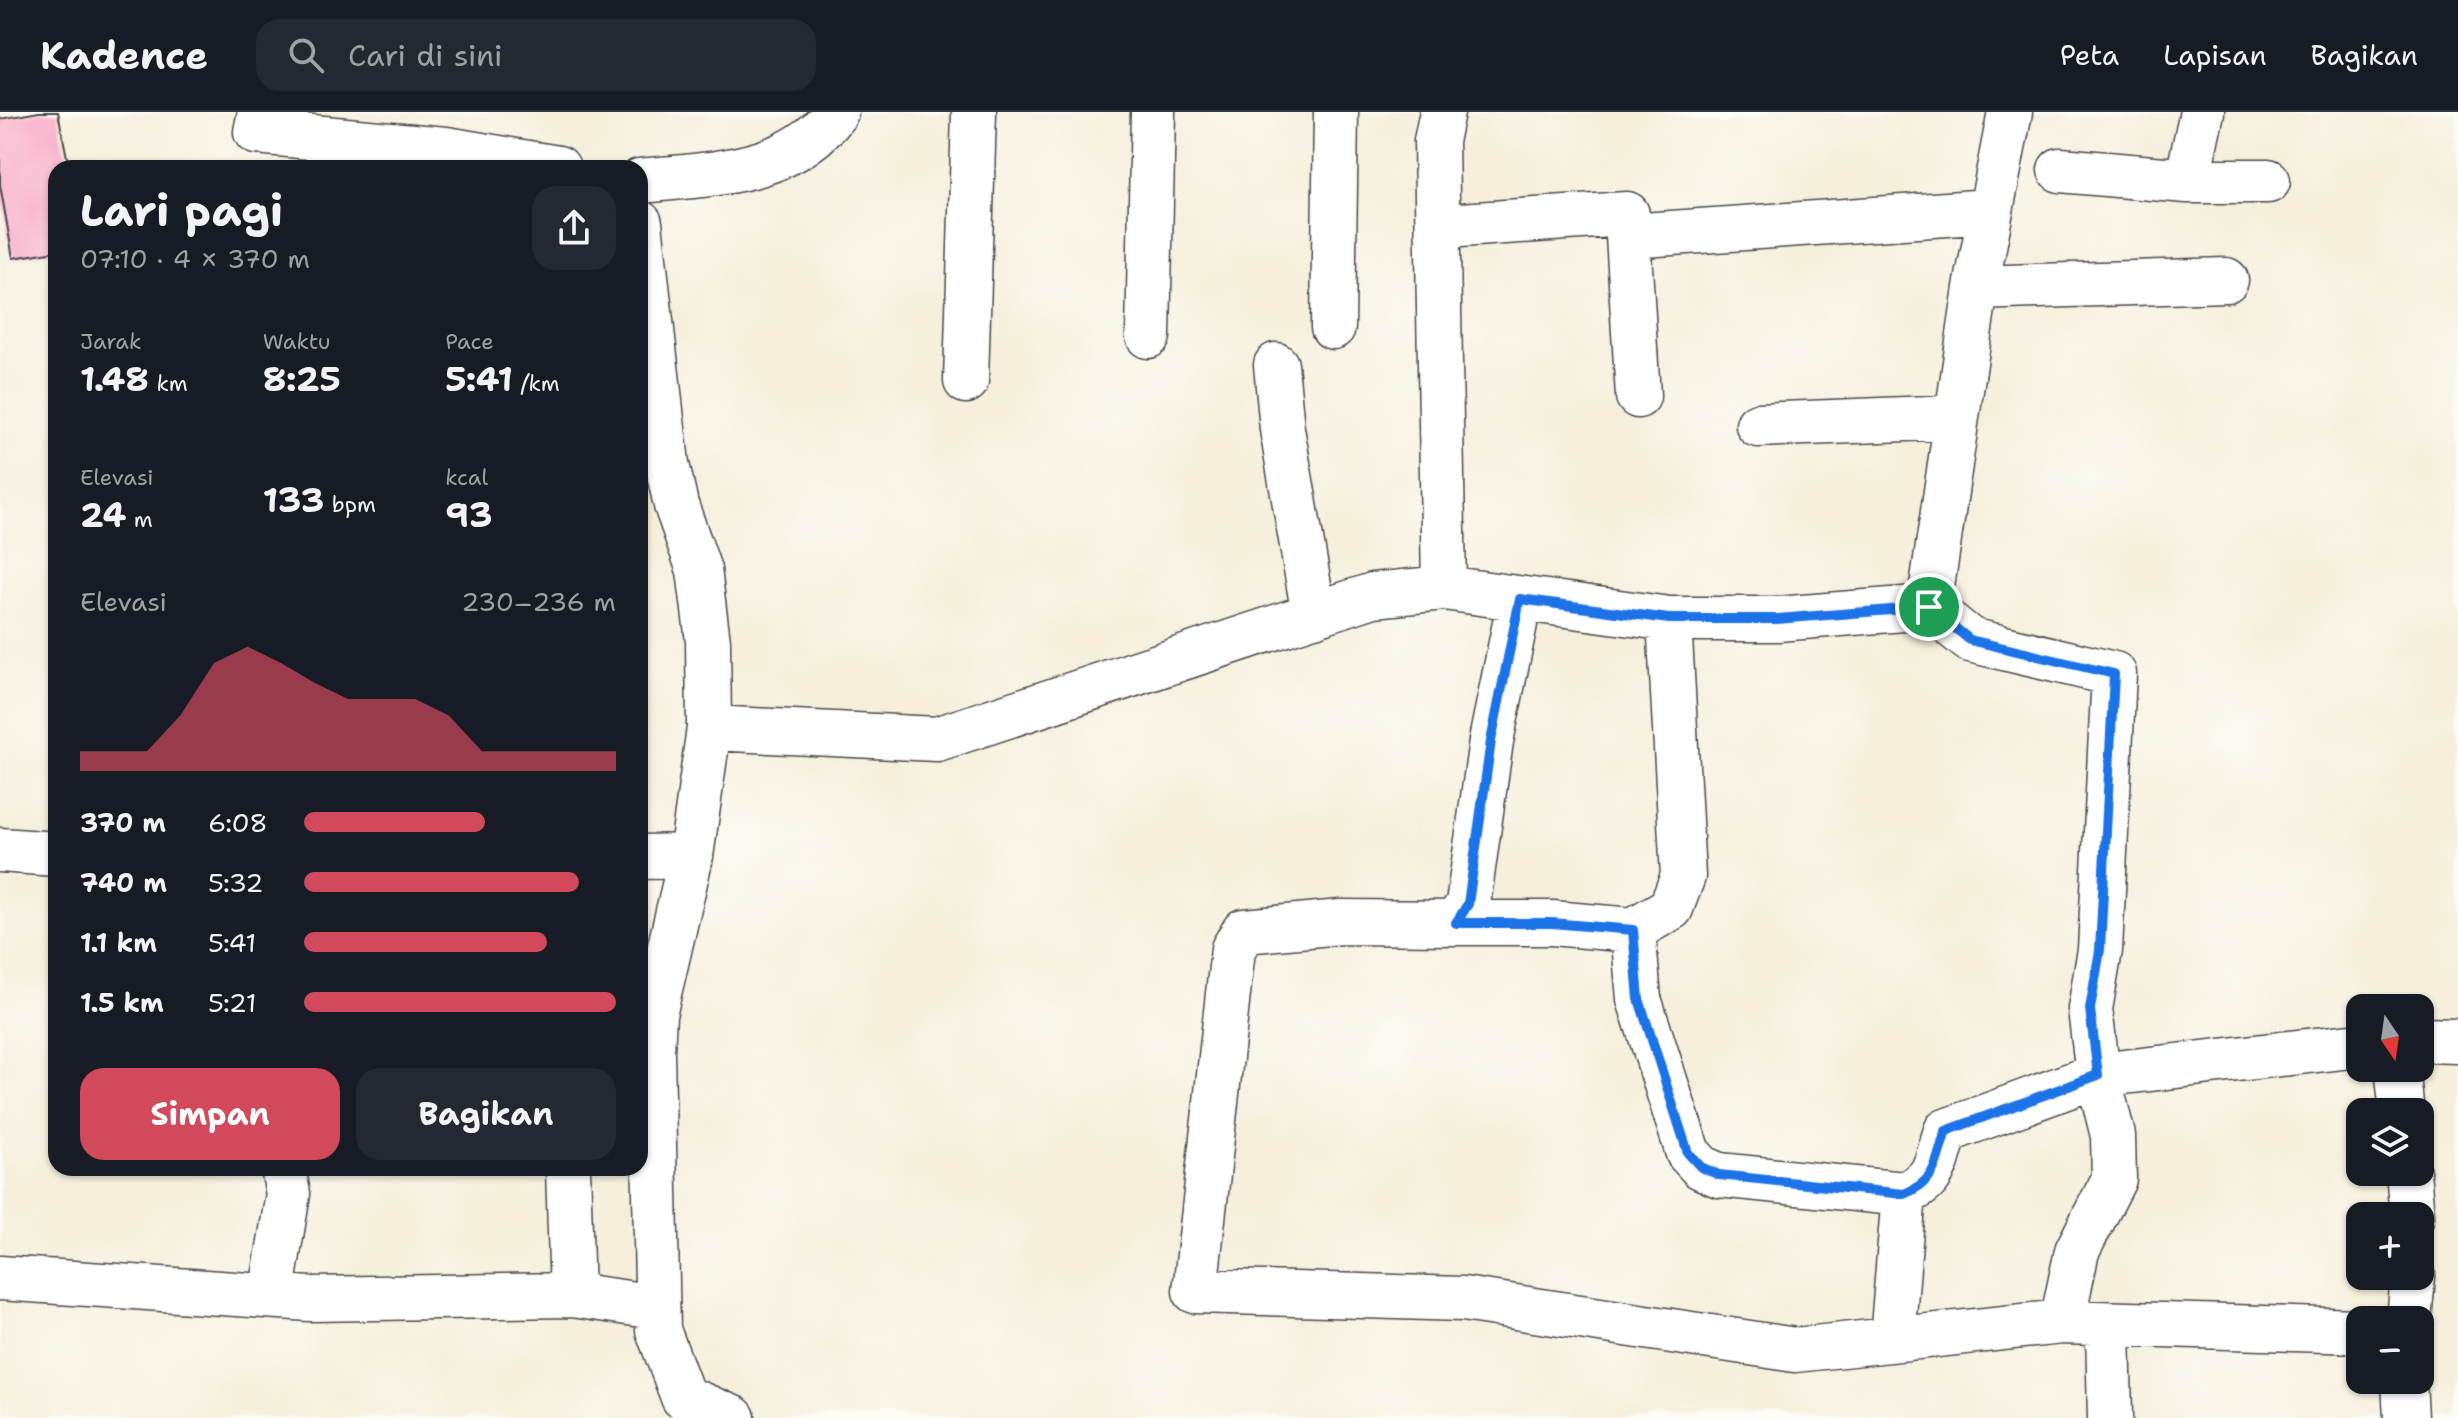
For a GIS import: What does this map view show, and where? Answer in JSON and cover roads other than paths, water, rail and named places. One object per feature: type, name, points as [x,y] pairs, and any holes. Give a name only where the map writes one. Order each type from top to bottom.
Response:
[{"type":"street","points":[[648,180],[740,172],[784,154],[823,131],[836,112]]},
{"type":"street","points":[[966,381],[974,112]]},
{"type":"street","points":[[1148,336],[1153,112]]},
{"type":"street","points":[[1333,327],[1336,112]]},
{"type":"street","points":[[1442,112],[1436,141],[1444,588]]},
{"type":"street","points":[[1929,607],[1976,288],[2010,112]]},
{"type":"street","points":[[2187,181],[2202,112]]},
{"type":"street","points":[[257,137],[446,149],[511,160]]},
{"type":"street","points":[[2060,170],[2187,181],[2268,181]]},
{"type":"street","points":[[1628,236],[1990,211]]},
{"type":"street","points":[[1460,225],[1627,214],[1638,396]]},
{"type":"street","points":[[1976,288],[2226,280]]},
{"type":"street","points":[[648,294],[667,464],[658,506],[699,570],[708,641],[709,728],[691,856],[654,1015],[656,1307],[658,1330],[683,1397],[733,1418]]},
{"type":"street","points":[[1276,365],[1282,429],[1314,615]]},
{"type":"street","points":[[1758,425],[1956,417]]},
{"type":"street","points":[[709,728],[937,739],[1373,595],[1444,588],[1669,619],[1777,619],[1929,607],[1970,640],[2114,674],[2100,950],[2090,1009],[2098,1075],[2113,1136],[2114,1179],[2077,1251],[2062,1322]]},
{"type":"street","points":[[1456,923],[1468,904],[1491,741],[1520,599]]},
{"type":"street","points":[[1669,619],[1683,876],[1671,908],[1633,930],[1552,923],[1341,922],[1244,931],[1233,949],[1195,1291],[1463,1299],[1795,1350],[2062,1322],[2108,1326],[2346,1331]]},
{"type":"street","points":[[0,850],[48,853]]},
{"type":"street","points":[[648,857],[691,856]]},
{"type":"street","points":[[1633,930],[1639,999],[1688,1153],[1701,1167],[1719,1175],[1904,1194],[1926,1185],[1937,1163],[1946,1131],[2098,1075],[2346,1047]]},
{"type":"street","points":[[2434,1040],[2458,1041]]},
{"type":"street","points":[[271,1296],[288,1194],[285,1176]]},
{"type":"street","points":[[568,1176],[572,1295]]},
{"type":"street","points":[[1892,1340],[1904,1194]]},
{"type":"street","points":[[0,1278],[310,1299],[572,1295],[656,1307]]},
{"type":"street","points":[[2108,1326],[2110,1418]]},
{"type":"street","points":[[2405,1394],[2406,1418]]}]
